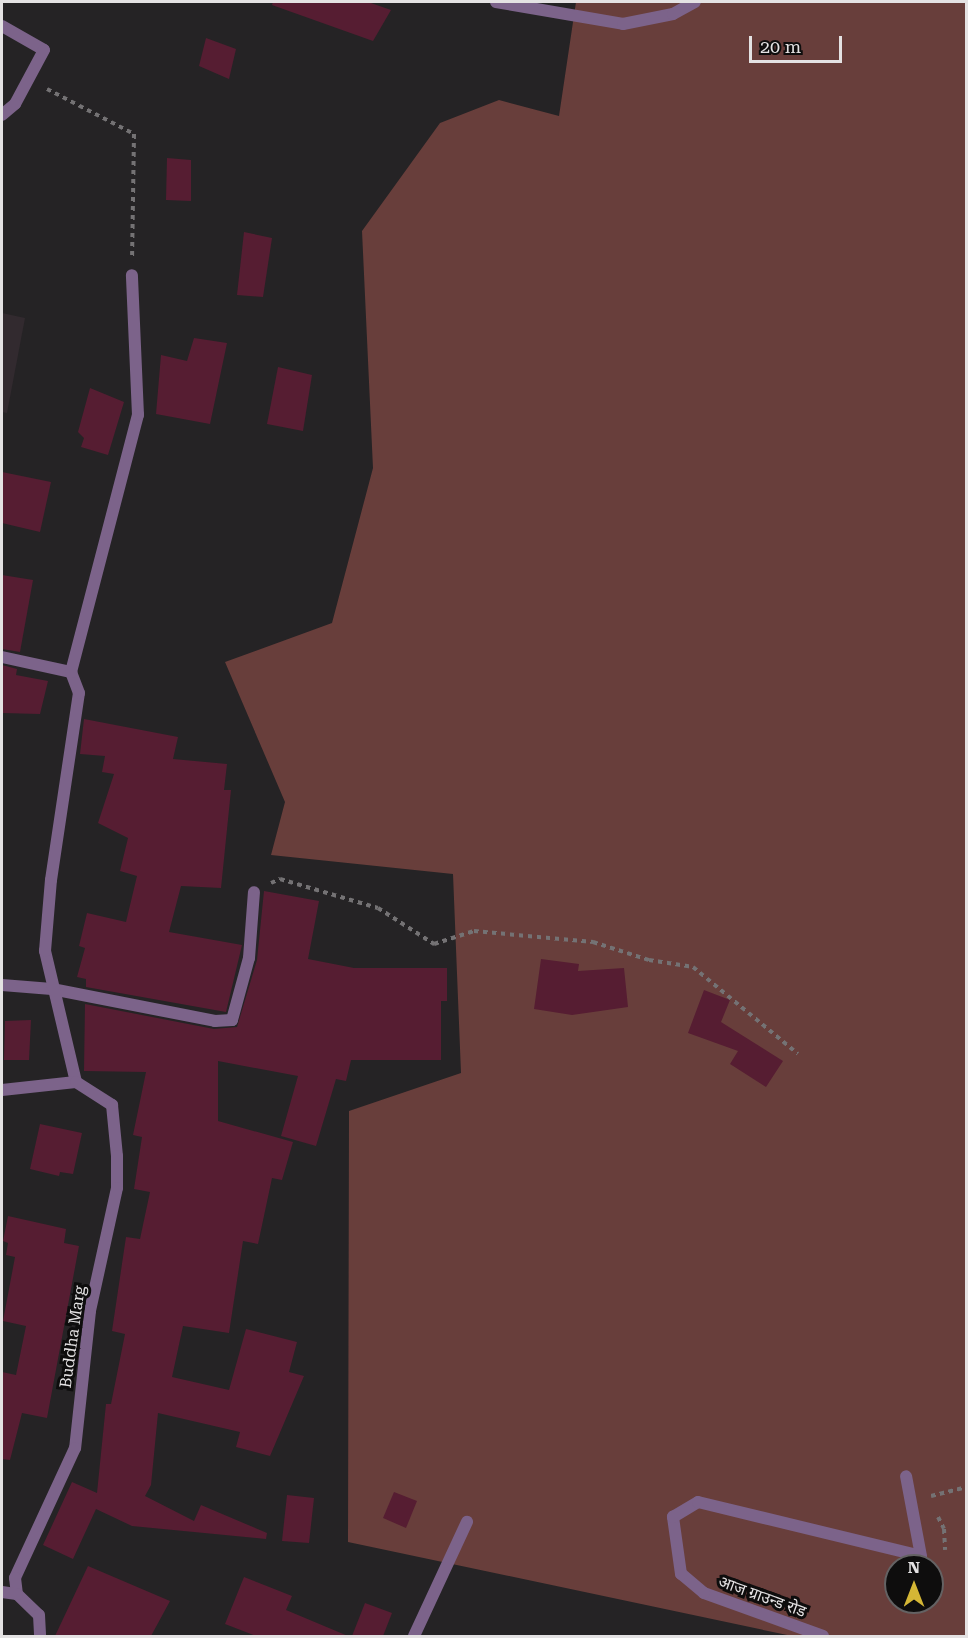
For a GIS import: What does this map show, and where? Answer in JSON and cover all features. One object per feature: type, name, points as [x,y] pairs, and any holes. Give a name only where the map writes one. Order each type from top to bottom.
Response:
[{"type":"street","points":[[496,2],[623,24],[673,14],[695,2]]},
{"type":"street","points":[[2,26],[44,50],[15,104],[2,115]]},
{"type":"street","points":[[2,1090],[76,1082],[52,989],[45,951],[51,880],[79,693],[71,672],[138,415],[132,275]]},
{"type":"street","points":[[2,657],[71,672]]},
{"type":"street","points":[[2,985],[52,989],[215,1021],[232,1020],[249,958],[254,892]]},
{"type":"street","name":"Buddha Marg","points":[[17,1594],[15,1578],[75,1448],[90,1311],[117,1188],[112,1105],[76,1082]]},
{"type":"street","points":[[906,1476],[921,1554]]},
{"type":"street","name":"आज ग्राउन्ड रोड","points":[[823,1636],[704,1593],[681,1574],[673,1517],[698,1502],[913,1554]]},
{"type":"street","points":[[414,1636],[467,1522]]},
{"type":"street","points":[[2,1592],[17,1594],[39,1615],[40,1636]]},
{"type":"path","points":[[43,87],[134,134],[132,275]]},
{"type":"path","points":[[254,892],[280,879],[378,908],[434,944],[474,931],[498,933],[593,942],[649,960],[693,968],[798,1054]]},
{"type":"path","points":[[944,1556],[944,1529],[928,1497],[966,1487]]},
{"type":"shaded area","points":[[576,2],[966,2],[966,1636],[792,1636],[348,1542],[349,1111],[461,1073],[453,874],[271,855],[285,802],[225,662],[332,623],[373,468],[362,231],[440,123],[499,100],[559,116]]},
{"type":"shaded area","points":[[2,313],[25,318],[7,413],[2,412]]},
{"type":"building","points":[[273,2],[368,2],[391,10],[373,41],[272,5]]},
{"type":"building","points":[[206,38],[236,49],[229,79],[199,66]]},
{"type":"building","points":[[167,158],[191,160],[191,201],[166,200]]},
{"type":"building","points":[[244,232],[272,238],[263,297],[237,295]]},
{"type":"building","points":[[194,338],[227,343],[210,424],[156,414],[161,355],[187,361]]},
{"type":"building","points":[[278,367],[312,375],[303,431],[267,424]]},
{"type":"building","points":[[90,388],[124,402],[108,455],[81,447],[84,438],[78,432]]},
{"type":"building","points":[[2,472],[51,482],[40,532],[2,523]]},
{"type":"building","points":[[2,575],[33,580],[20,652],[2,649]]},
{"type":"building","points":[[2,665],[17,669],[16,675],[48,681],[40,714],[2,713]]},
{"type":"building","points":[[84,719],[178,737],[173,759],[227,764],[224,790],[231,790],[221,888],[181,886],[169,932],[242,945],[226,1012],[86,987],[86,979],[77,977],[85,948],[79,946],[87,913],[126,922],[137,876],[120,871],[128,838],[98,823],[114,774],[102,772],[105,756],[80,754]]},
{"type":"building","points":[[264,891],[319,901],[308,959],[354,968],[447,968],[447,1001],[441,1001],[441,1060],[351,1060],[346,1081],[336,1079],[316,1146],[281,1136],[298,1076],[218,1061],[218,1121],[293,1142],[282,1180],[272,1178],[258,1244],[243,1241],[229,1333],[183,1326],[172,1377],[229,1390],[246,1329],[297,1342],[289,1372],[304,1376],[270,1456],[236,1447],[240,1432],[158,1413],[151,1485],[145,1496],[194,1521],[201,1505],[267,1533],[266,1539],[132,1526],[96,1509],[73,1559],[43,1545],[72,1482],[97,1493],[106,1404],[111,1404],[125,1334],[112,1331],[126,1237],[140,1239],[150,1192],[134,1189],[142,1137],[133,1135],[146,1072],[84,1071],[85,1004],[214,1029],[237,1027],[257,960]]},
{"type":"building","points":[[541,959],[579,964],[578,971],[624,968],[628,1007],[572,1015],[534,1009]]},
{"type":"building","points":[[704,990],[730,1000],[721,1022],[783,1061],[766,1087],[730,1064],[738,1051],[688,1033]]},
{"type":"building","points":[[31,1020],[29,1060],[4,1060],[5,1021]]},
{"type":"building","points":[[40,1124],[82,1133],[73,1174],[60,1172],[59,1176],[30,1169]]},
{"type":"building","points":[[8,1216],[66,1229],[64,1243],[79,1246],[47,1418],[22,1413],[10,1460],[2,1459],[2,1372],[16,1375],[26,1326],[3,1321],[15,1257],[6,1255],[8,1243],[3,1241]]},
{"type":"building","points":[[394,1492],[417,1501],[406,1528],[383,1518]]},
{"type":"building","points":[[287,1495],[314,1498],[309,1543],[282,1541]]},
{"type":"building","points":[[88,1566],[170,1601],[151,1636],[55,1636]]},
{"type":"building","points":[[244,1577],[292,1596],[286,1610],[348,1636],[256,1636],[225,1624]]},
{"type":"building","points":[[365,1603],[392,1613],[383,1636],[352,1636]]}]
